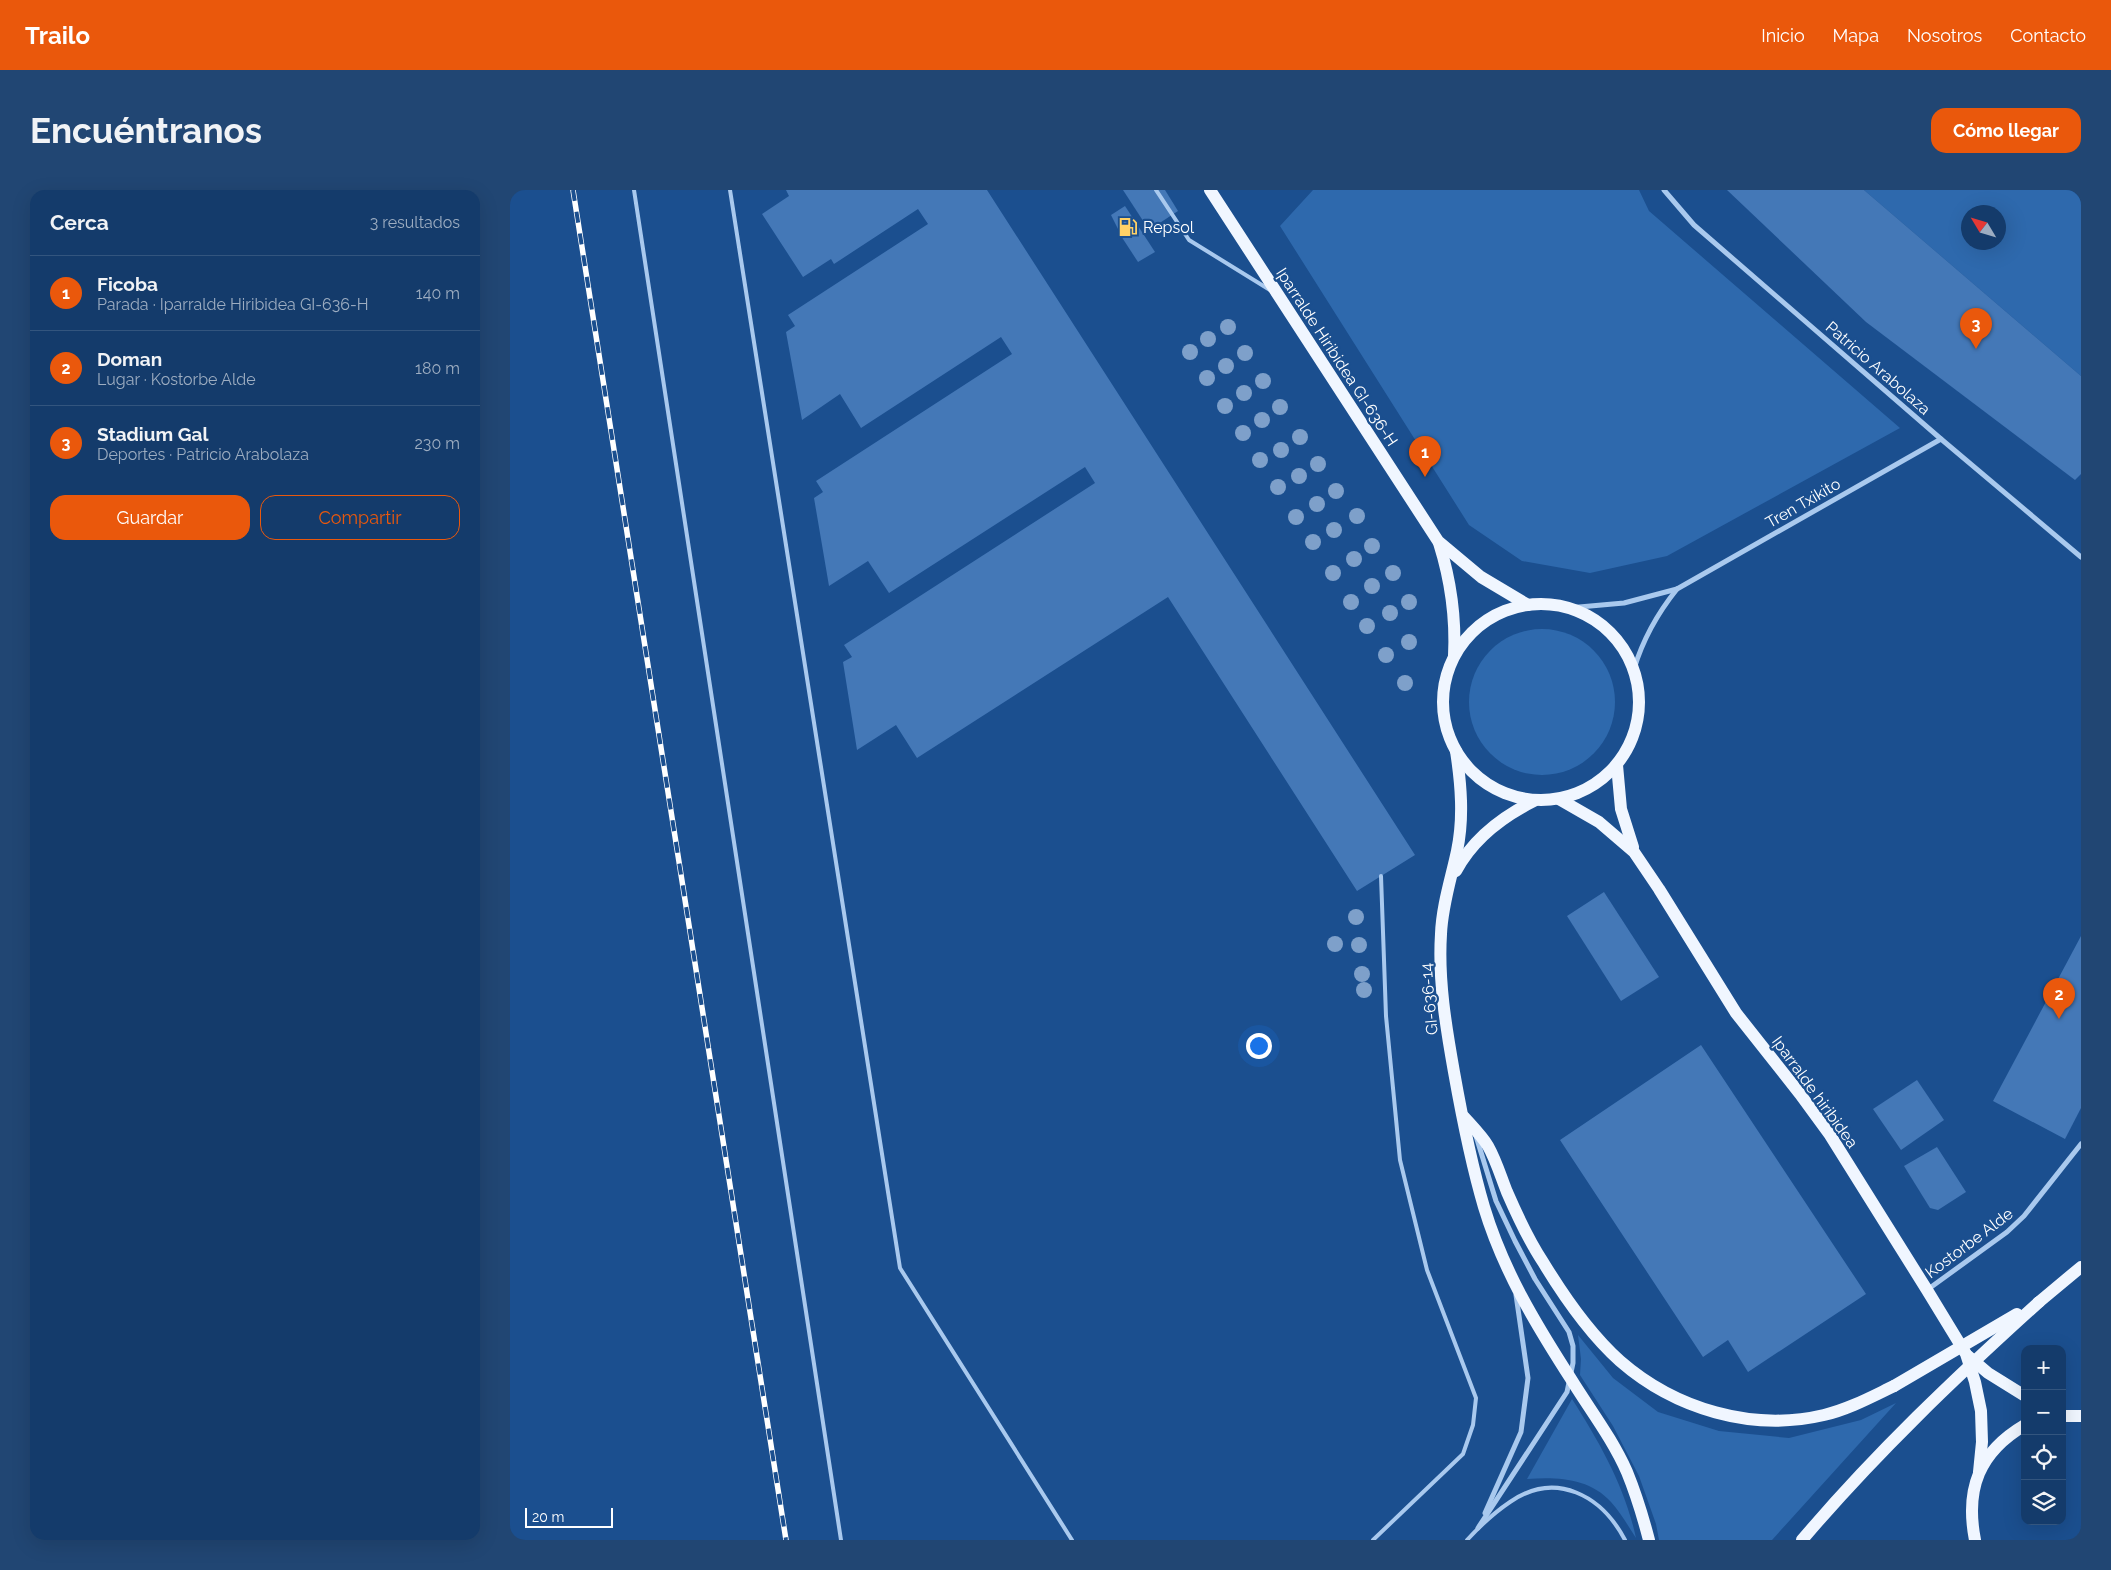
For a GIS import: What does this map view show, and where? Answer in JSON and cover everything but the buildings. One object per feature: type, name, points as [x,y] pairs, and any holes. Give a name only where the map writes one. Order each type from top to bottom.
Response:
[{"type":"main road","name":"Iparralde Hiribidea GI-636-H","points":[[1210,190],[1438,541],[1447,569],[1453,599],[1456,628],[1454,656]]},
{"type":"main road","name":"Iparralde Hiribidea GI-636-H","points":[[1438,541],[1481,577],[1528,605]]},
{"type":"main road","points":[[1548,604],[1568,608],[1587,615],[1607,629],[1623,648],[1634,669],[1639,693],[1638,719],[1630,744],[1617,765],[1590,787],[1559,799],[1534,801],[1510,796],[1489,786],[1470,771],[1456,751],[1446,729],[1443,704],[1445,680],[1454,656],[1467,637],[1485,622],[1506,610],[1528,605],[1548,604]]},
{"type":"main road","name":"GI-636-14","points":[[1456,751],[1461,816],[1458,850],[1443,914],[1441,960],[1448,1040],[1461,1113],[1484,1206],[1501,1256],[1514,1284],[1571,1379],[1604,1428],[1627,1471],[1649,1540]]},
{"type":"main road","name":"Iparralde hiribidea","points":[[1617,765],[1621,809],[1634,852]]},
{"type":"main road","name":"Iparralde hiribidea","points":[[1559,799],[1599,822],[1634,852],[1660,889],[1736,1013],[1830,1135],[1927,1290],[1966,1354],[1975,1382],[1981,1411],[1982,1442],[1979,1472]]},
{"type":"main road","name":"GI-636-14","points":[[1450,882],[1460,864],[1486,833],[1506,816],[1534,801]]},
{"type":"main road","points":[[1461,1113],[1488,1146],[1510,1197],[1542,1262],[1579,1315],[1619,1360],[1642,1378],[1662,1391],[1708,1411],[1736,1418],[1794,1420],[1824,1415],[1860,1403],[1894,1386],[2039,1302]]},
{"type":"main road","points":[[1802,1540],[1894,1439],[1960,1374],[2039,1302],[2081,1267]]},
{"type":"main road","name":"Iparralde hiribidea","points":[[1966,1354],[1988,1373],[2021,1394]]},
{"type":"main road","points":[[2066,1412],[2079,1416]]},
{"type":"main road","points":[[2066,1416],[2079,1416]]},
{"type":"main road","points":[[1976,1540],[1971,1519],[1972,1495],[1979,1472],[1992,1452],[2008,1435],[2021,1427]]},
{"type":"street","name":"Patricio Arabolaza","points":[[1664,190],[1694,225],[1941,439],[2081,557]]},
{"type":"street","name":"Tren Txikito","points":[[1568,608],[1624,603],[1677,588],[1941,439]]},
{"type":"street","name":"Tren Txikito","points":[[1634,669],[1650,626],[1677,588]]},
{"type":"street","points":[[1473,1127],[1496,1201],[1535,1279],[1568,1332],[1573,1346],[1571,1379],[1567,1392],[1478,1528]]},
{"type":"street","name":"Kostorbe Alde","points":[[1927,1290],[2007,1232],[2024,1216],[2081,1144]]},
{"type":"street","points":[[1478,1528],[1521,1432],[1528,1378],[1514,1284]]},
{"type":"lane","points":[[634,190],[841,1540]]},
{"type":"lane","points":[[730,190],[900,1268],[1072,1540]]},
{"type":"lane","points":[[1156,190],[1189,240],[1278,295]]},
{"type":"lane","points":[[1373,1540],[1463,1454],[1474,1425],[1476,1398],[1427,1270],[1400,1160],[1386,1016],[1381,876]]},
{"type":"lane","points":[[1467,1540],[1478,1528],[1512,1501],[1540,1488],[1559,1488],[1580,1493],[1595,1502],[1609,1514],[1625,1540]]},
{"type":"shaded area","points":[[1313,190],[1639,190],[1649,211],[1900,428],[1667,556],[1590,573],[1522,561],[1469,525],[1280,226]]},
{"type":"shaded area","points":[[1864,190],[2081,190],[2081,376]]},
{"type":"shaded area","points":[[1542,629],[1556,630],[1570,635],[1583,641],[1594,650],[1603,661],[1609,674],[1614,688],[1614,716],[1609,730],[1603,743],[1594,754],[1583,763],[1570,769],[1556,774],[1542,775],[1528,774],[1514,769],[1501,763],[1490,754],[1481,743],[1475,730],[1470,716],[1469,702],[1470,688],[1475,674],[1481,661],[1490,650],[1501,641],[1514,635],[1528,630]]},
{"type":"shaded area","points":[[1578,1335],[1613,1378],[1658,1412],[1719,1431],[1789,1438],[1861,1420],[1896,1403],[1772,1540],[1659,1540],[1656,1524],[1639,1476],[1613,1426],[1580,1375],[1581,1359]]},
{"type":"shaded area","points":[[1572,1399],[1592,1432],[1618,1483],[1636,1538],[1611,1502],[1593,1488],[1561,1479],[1527,1479]]},
{"type":"railway","points":[[573,190],[786,1540]]},
{"type":"place","name":"Repsol","points":[[1128,227]]},
{"type":"place","name":"Stadium Gal","points":[[1976,349]]},
{"type":"place","name":"Ficoba","points":[[1425,477]]},
{"type":"place","name":"Doman","points":[[2059,1019]]}]
